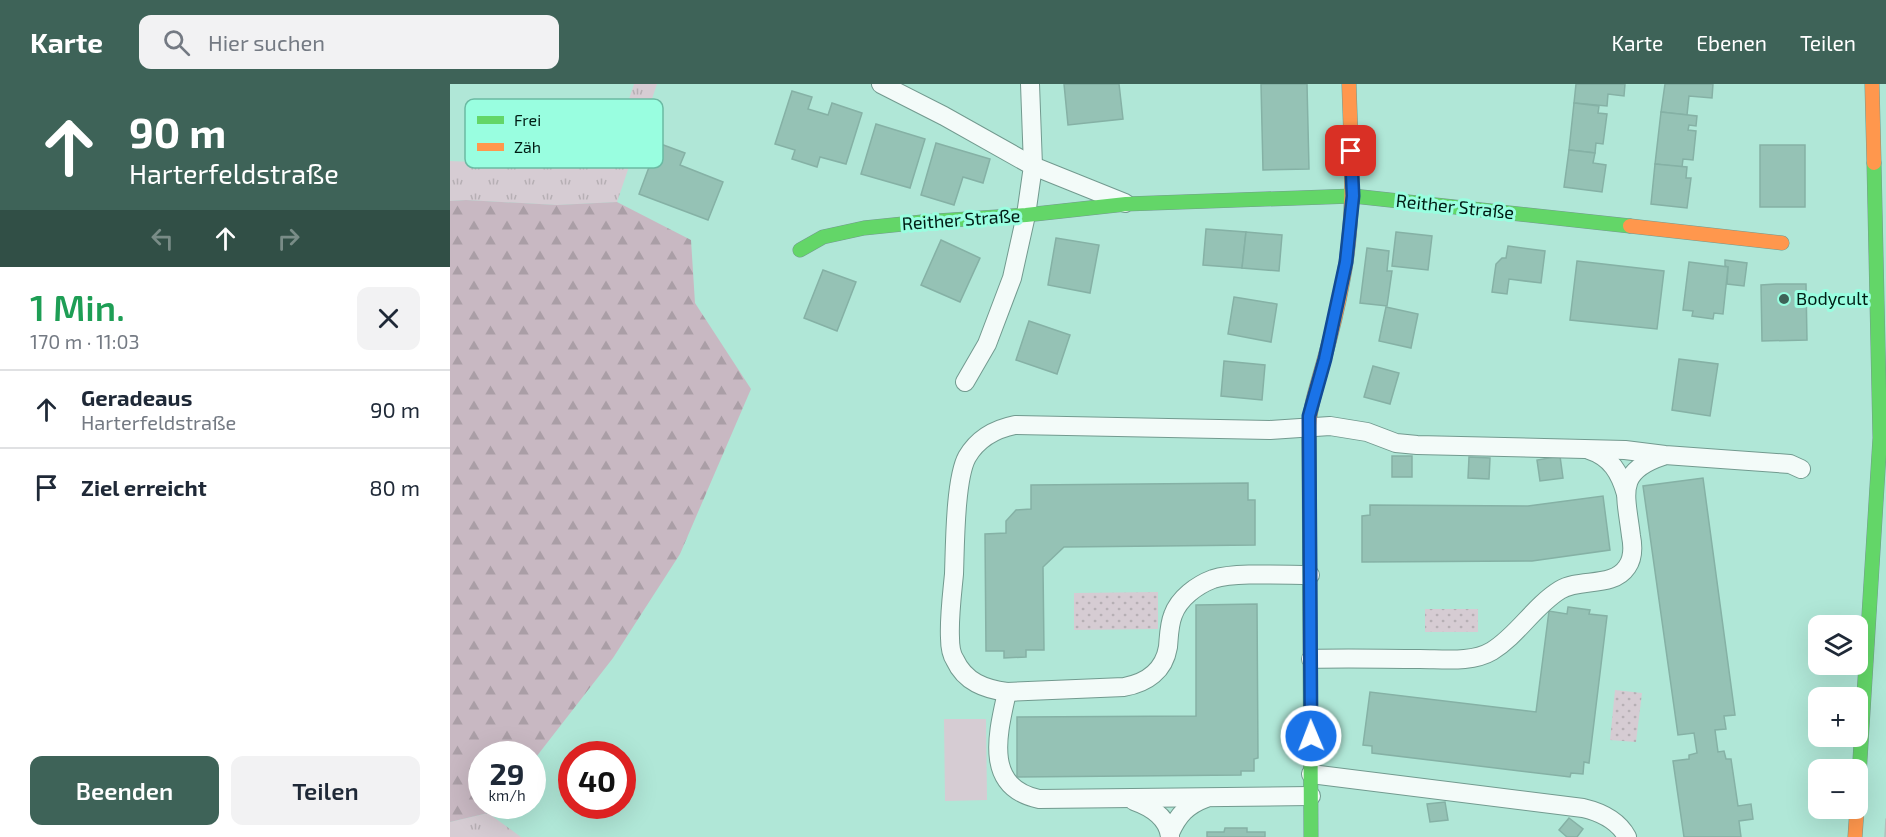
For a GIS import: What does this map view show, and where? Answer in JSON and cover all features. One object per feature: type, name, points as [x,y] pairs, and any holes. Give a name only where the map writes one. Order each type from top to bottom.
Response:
[{"type":"street","name":"Reither Straße","points":[[881,84],[1033,166],[1126,204]]},
{"type":"street","points":[[965,382],[987,344],[1012,278],[1026,215],[1033,166],[1030,84]]},
{"type":"street","points":[[1311,837],[1309,422],[1346,262],[1353,196],[1349,84]]},
{"type":"street","points":[[1860,759],[1880,438],[1880,322],[1872,84]]},
{"type":"street","name":"Reither Straße","points":[[800,250],[823,237],[864,228],[922,222],[1026,215],[1126,204],[1353,196],[1782,243]]},
{"type":"street","points":[[1310,575],[1226,576],[1200,585],[1180,602],[1174,613],[1167,650],[1158,671],[1149,680],[1138,685],[1007,692],[988,690],[969,677],[954,660],[950,638],[962,468],[974,447],[984,437],[1003,427],[1027,424],[1270,430],[1309,422],[1350,428],[1396,443],[1417,446],[1624,450],[1665,456],[1778,463],[1801,469]]},
{"type":"street","points":[[1311,659],[1479,657],[1506,642],[1561,590],[1574,585],[1611,579],[1627,568],[1632,559],[1632,546],[1626,494],[1620,474],[1598,453],[1587,449]]},
{"type":"street","points":[[1626,494],[1631,474],[1648,461],[1665,456]]},
{"type":"street","points":[[1007,692],[997,742],[998,758],[1005,777],[1018,792],[1039,799],[1311,796]]},
{"type":"street","points":[[1311,774],[1583,808],[1598,812],[1608,818],[1620,827],[1627,837]]},
{"type":"street","points":[[1170,835],[1182,812],[1193,803],[1209,797]]},
{"type":"street","points":[[1126,798],[1147,805],[1158,813],[1165,822],[1170,835]]},
{"type":"street","points":[[1855,837],[1856,819]]},
{"type":"green space","points":[[634,84],[657,84],[652,99],[629,99]]},
{"type":"green space","points":[[450,161],[465,162],[465,168],[629,168],[617,202],[557,205],[450,201]]},
{"type":"green space","points":[[450,201],[557,205],[617,202],[691,240],[695,303],[751,389],[680,554],[613,658],[546,744],[546,741],[468,741],[468,818],[450,822]]},
{"type":"green space","points":[[1158,592],[1158,629],[1074,630],[1074,593]]},
{"type":"green space","points":[[1425,609],[1478,609],[1478,632],[1425,632]]},
{"type":"green space","points":[[1615,690],[1642,693],[1636,742],[1610,740]]},
{"type":"green space","points":[[944,719],[986,719],[987,800],[945,801]]},
{"type":"green space","points":[[468,818],[496,819],[521,837],[450,837],[450,822]]},
{"type":"building","points":[[1064,84],[1119,84],[1123,119],[1068,125]]},
{"type":"building","points":[[1261,84],[1307,84],[1309,169],[1263,170]]},
{"type":"building","points":[[1576,84],[1625,84],[1624,96],[1608,94],[1607,106],[1574,103]]},
{"type":"building","points":[[1665,84],[1713,84],[1712,98],[1689,96],[1687,115],[1661,112]]},
{"type":"building","points":[[792,91],[812,97],[808,109],[828,115],[832,103],[862,113],[846,164],[820,157],[817,167],[792,159],[795,150],[775,144]]},
{"type":"building","points":[[1574,103],[1599,106],[1598,113],[1607,114],[1603,144],[1596,143],[1595,153],[1569,150]]},
{"type":"building","points":[[1661,112],[1697,116],[1696,126],[1689,125],[1688,130],[1696,131],[1693,160],[1683,159],[1682,167],[1655,164]]},
{"type":"building","points":[[876,124],[925,139],[910,188],[861,174]]},
{"type":"building","points":[[936,143],[990,159],[983,183],[963,177],[954,205],[921,195]]},
{"type":"building","points":[[663,145],[685,153],[680,165],[723,182],[708,220],[639,194],[649,168],[663,168]]},
{"type":"building","points":[[1760,145],[1805,145],[1805,207],[1760,207]]},
{"type":"building","points":[[1569,150],[1595,153],[1593,163],[1606,165],[1602,192],[1564,187]]},
{"type":"building","points":[[1655,164],[1687,167],[1686,178],[1691,178],[1687,208],[1651,204]]},
{"type":"building","points":[[1206,229],[1246,232],[1242,268],[1203,265]]},
{"type":"building","points":[[1246,232],[1282,235],[1279,271],[1242,268]]},
{"type":"building","points":[[1396,232],[1432,236],[1428,270],[1392,266]]},
{"type":"building","points":[[1056,238],[1099,245],[1090,293],[1048,285]]},
{"type":"building","points":[[941,240],[980,258],[960,302],[921,285]]},
{"type":"building","points":[[1508,246],[1545,251],[1541,283],[1509,279],[1507,294],[1492,292],[1496,264],[1502,258],[1506,258]]},
{"type":"building","points":[[1367,248],[1389,251],[1387,271],[1392,271],[1387,306],[1360,303]]},
{"type":"building","points":[[1725,260],[1747,263],[1744,286],[1727,284],[1728,267],[1725,266]]},
{"type":"building","points":[[1577,261],[1664,271],[1657,329],[1570,320]]},
{"type":"building","points":[[1689,262],[1728,267],[1723,314],[1714,313],[1713,319],[1692,316],[1693,311],[1683,310]]},
{"type":"building","points":[[823,270],[856,282],[837,331],[804,318]]},
{"type":"building","name":"Bodycult","points":[[1806,284],[1807,340],[1762,341],[1761,285]]},
{"type":"building","points":[[1234,297],[1277,304],[1271,342],[1228,334]]},
{"type":"building","points":[[1386,307],[1418,314],[1411,348],[1379,341]]},
{"type":"building","points":[[1029,321],[1070,335],[1057,374],[1016,360]]},
{"type":"building","points":[[1679,359],[1718,364],[1710,416],[1672,410]]},
{"type":"building","points":[[1224,361],[1265,365],[1262,400],[1221,396]]},
{"type":"building","points":[[1373,366],[1399,373],[1390,404],[1364,397]]},
{"type":"building","points":[[1392,456],[1412,456],[1412,477],[1392,477]]},
{"type":"building","points":[[1560,456],[1563,478],[1540,481],[1537,460]]},
{"type":"building","points":[[1469,457],[1490,458],[1489,479],[1468,478]]},
{"type":"building","points":[[1703,478],[1735,715],[1724,716],[1726,729],[1715,730],[1718,752],[1724,751],[1726,759],[1731,759],[1738,806],[1751,804],[1753,819],[1739,821],[1741,837],[1684,837],[1673,761],[1689,759],[1689,755],[1697,753],[1694,733],[1678,735],[1643,486]]},
{"type":"building","points":[[1248,483],[1248,500],[1255,500],[1255,545],[1064,547],[1043,567],[1044,650],[1026,650],[1026,657],[1004,658],[1004,651],[986,651],[985,534],[1006,533],[1006,521],[1016,510],[1031,509],[1031,485]]},
{"type":"building","points":[[1603,496],[1610,550],[1532,561],[1362,562],[1362,516],[1370,515],[1370,505],[1528,506]]},
{"type":"building","points":[[1257,604],[1258,758],[1254,759],[1254,771],[1241,771],[1241,775],[1017,777],[1017,717],[1196,716],[1196,605]]},
{"type":"building","points":[[1568,607],[1590,610],[1589,614],[1607,616],[1589,763],[1584,762],[1583,774],[1571,773],[1570,777],[1372,753],[1372,746],[1363,745],[1370,692],[1536,712],[1549,611],[1567,614]]},
{"type":"building","points":[[1445,802],[1448,820],[1430,822],[1427,804]]},
{"type":"building","points":[[1569,818],[1583,829],[1577,837],[1567,837],[1559,830]]},
{"type":"building","points":[[1225,828],[1247,828],[1247,832],[1265,832],[1265,837],[1207,837],[1207,832],[1224,832]]},
{"type":"tram line","points":[[1885,837],[1886,819]]},
{"type":"traffic: fast","points":[[1860,759],[1880,438],[1874,163]]},
{"type":"traffic: fast","points":[[800,250],[823,237],[864,228],[922,222],[1026,215],[1126,204],[1353,196],[1630,226]]},
{"type":"traffic: fast","points":[[1309,431],[1311,837]]},
{"type":"traffic: slow","points":[[1309,431],[1312,405],[1341,290],[1350,231],[1352,182],[1349,84]]},
{"type":"traffic: slow","points":[[1872,84],[1874,163]]},
{"type":"traffic: slow","points":[[1630,226],[1782,243]]},
{"type":"traffic: slow","points":[[1855,837],[1856,819]]},
{"type":"place","name":"Bodycult","points":[[1784,299]]},
{"type":"route","points":[[1311,736],[1309,416],[1325,359],[1346,262],[1353,196],[1351,151]]}]
